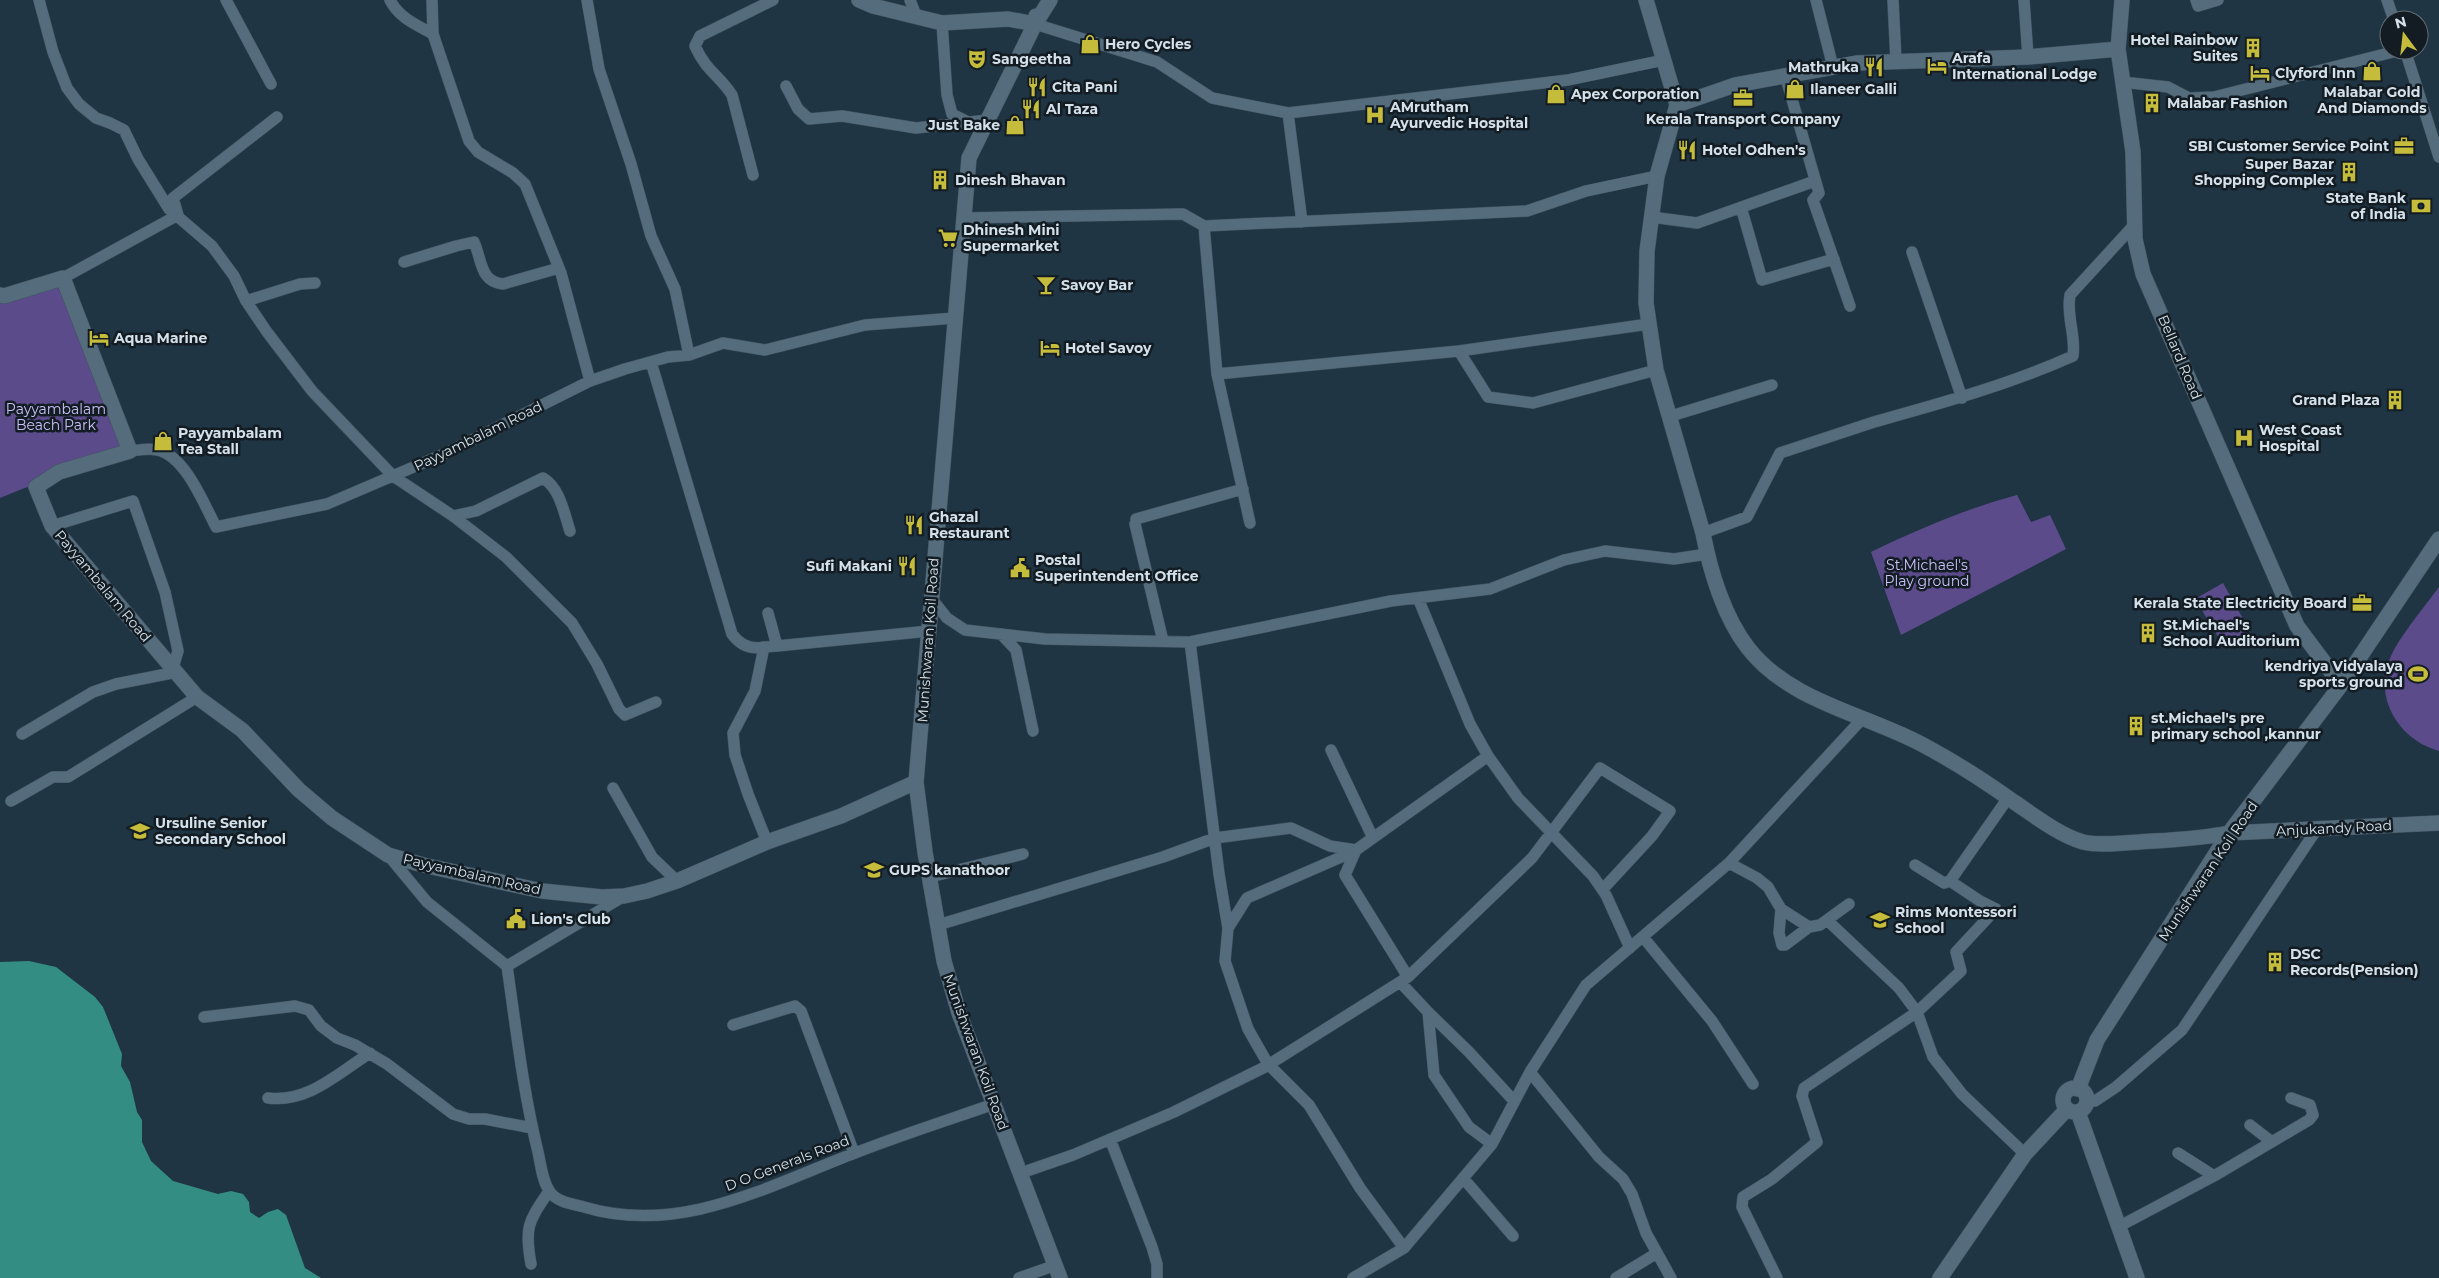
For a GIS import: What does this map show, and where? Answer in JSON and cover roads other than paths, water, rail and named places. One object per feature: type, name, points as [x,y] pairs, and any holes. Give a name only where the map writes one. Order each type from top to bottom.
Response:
[{"type":"main road","points":[[859,0],[917,18],[942,23],[1008,19],[1035,24],[1038,0]]},
{"type":"main road","name":"Munishwaran Koil Road","points":[[1050,0],[1035,24],[969,158],[916,782],[944,962],[959,1013],[1058,1272]]},
{"type":"main road","points":[[1646,0],[1677,105],[1735,85],[1857,62],[2028,56],[2118,49]]},
{"type":"main road","name":"Bellard Road","points":[[2122,0],[2118,49],[2133,152],[2135,239],[2144,274],[2297,626],[2341,686]]},
{"type":"main road","name":"Anjukandy Road","points":[[1677,105],[1657,176],[1646,250],[1646,303],[1656,370],[1671,416],[1703,532],[1707,554],[1727,608],[1748,648],[1779,676],[1795,687],[1862,719],[1924,745],[2058,830],[2084,842],[2125,843],[2174,840],[2229,833],[2439,822]]},
{"type":"main road","points":[[0,295],[4,296],[63,278],[130,451]]},
{"type":"main road","name":"Payyambalam Road","points":[[130,451],[59,472],[36,487],[52,526],[197,697],[242,730],[299,790],[332,818],[388,855],[423,865],[542,891],[602,897],[624,896],[648,891],[677,881],[767,842],[841,816],[916,782]]},
{"type":"main road","name":"Munishwaran Koil Road","points":[[1940,1278],[2024,1154],[2078,1102],[2098,1040],[2229,833],[2341,686],[2439,539]]},
{"type":"main road","points":[[2078,1102],[2118,1227],[2137,1278]]},
{"type":"street","points":[[39,0],[53,52],[68,88],[78,104],[96,118],[110,122],[124,130],[138,159],[169,209],[212,246],[234,276],[246,300],[312,391],[393,476],[453,516],[506,557],[572,623],[597,664],[619,709],[625,714],[656,702]]},
{"type":"street","points":[[226,0],[271,84]]},
{"type":"street","points":[[390,0],[395,10],[405,18],[433,34]]},
{"type":"street","points":[[432,0],[433,34],[469,141],[478,152],[513,173],[525,184],[559,268],[590,382]]},
{"type":"street","points":[[587,0],[598,69],[631,164],[651,236],[675,289],[689,355]]},
{"type":"street","points":[[753,175],[732,95],[727,87],[704,66],[695,46],[700,36],[773,0]]},
{"type":"street","points":[[910,0],[917,18]]},
{"type":"street","points":[[1816,0],[1833,67]]},
{"type":"street","points":[[1893,0],[1896,60]]},
{"type":"street","points":[[2024,0],[2028,56]]},
{"type":"street","points":[[2196,0],[2198,6],[2218,0]]},
{"type":"street","points":[[942,23],[947,95],[952,114],[967,121]]},
{"type":"street","points":[[1035,24],[1157,62],[1212,98],[1288,113],[1568,80],[1664,60]]},
{"type":"street","points":[[2122,82],[2168,86],[2189,98],[2214,97],[2379,56]]},
{"type":"street","points":[[2406,60],[2439,156]]},
{"type":"street","points":[[1785,76],[1818,193],[1814,200],[1850,306]]},
{"type":"street","points":[[786,86],[798,109],[809,119],[842,116],[916,128],[988,120]]},
{"type":"street","points":[[1288,113],[1302,222]]},
{"type":"street","points":[[178,215],[173,198],[277,117]]},
{"type":"street","points":[[964,218],[1183,214],[1204,226],[1527,211],[1586,191],[1657,176]]},
{"type":"street","points":[[1651,217],[1697,222],[1815,181]]},
{"type":"street","points":[[1741,207],[1762,280],[1834,259]]},
{"type":"street","points":[[63,278],[178,215]]},
{"type":"street","points":[[1703,532],[1746,517],[1780,454],[1873,423],[1962,398],[2042,370],[2073,356],[2074,346],[2068,309],[2070,295],[2135,224]]},
{"type":"street","points":[[1204,226],[1217,374],[1250,523]]},
{"type":"street","points":[[404,262],[474,242],[483,271],[489,280],[495,283],[503,284],[559,268]]},
{"type":"street","points":[[1912,252],[1962,398]]},
{"type":"street","points":[[246,300],[306,283],[315,283]]},
{"type":"street","name":"Payyambalam Road","points":[[130,451],[156,449],[164,452],[185,469],[216,527],[327,504],[444,454],[590,382],[651,362],[689,355],[723,343],[765,350],[865,325],[955,318]]},
{"type":"street","points":[[1217,374],[1460,351],[1649,324]]},
{"type":"street","points":[[1460,351],[1488,397],[1533,403],[1656,370]]},
{"type":"street","points":[[651,362],[732,634],[738,643],[745,646],[764,648],[929,631]]},
{"type":"street","points":[[1671,416],[1772,385]]},
{"type":"street","points":[[453,516],[476,511],[543,478],[550,482],[558,497],[570,531]]},
{"type":"street","points":[[1163,642],[1135,522],[1243,489]]},
{"type":"street","points":[[22,734],[92,692],[116,684],[175,670],[178,650],[165,592],[133,501],[52,526]]},
{"type":"street","points":[[931,598],[947,618],[965,630],[1045,639],[1190,642],[1391,601],[1490,589],[1564,560],[1605,551],[1674,559],[1707,554]]},
{"type":"street","points":[[1418,598],[1470,724],[1488,756],[1518,798],[1584,864],[1603,890],[1630,948]]},
{"type":"street","points":[[768,612],[777,646]]},
{"type":"street","points":[[1001,634],[1016,650],[1033,731]]},
{"type":"street","points":[[1190,642],[1228,928],[1225,961],[1248,1028],[1268,1064],[1309,1105],[1360,1188],[1404,1248]]},
{"type":"street","points":[[764,648],[755,691],[733,733],[736,754],[748,794],[767,842]]},
{"type":"street","points":[[11,801],[53,777],[68,777],[197,697]]},
{"type":"street","points":[[1353,1278],[1404,1248],[1492,1144],[1530,1072],[1586,985],[1729,863],[1862,719]]},
{"type":"street","points":[[1330,750],[1373,838]]},
{"type":"street","points":[[1228,928],[1247,898],[1356,850],[1488,756]]},
{"type":"street","points":[[1020,1173],[1073,1155],[1174,1112],[1268,1064],[1404,979],[1532,858],[1600,768],[1670,811],[1652,836],[1603,890]]},
{"type":"street","points":[[613,788],[652,857],[677,881]]},
{"type":"street","points":[[1915,865],[1944,883],[1950,880],[2008,798]]},
{"type":"street","points":[[938,925],[1163,857],[1215,838],[1291,828],[1330,846],[1356,850]]},
{"type":"street","points":[[2078,1102],[2095,1101],[2116,1087],[2182,1030],[2317,829]]},
{"type":"street","points":[[1356,850],[1345,874],[1404,979],[1428,1012],[1469,1052],[1514,1101]]},
{"type":"street","points":[[930,877],[1023,854]]},
{"type":"street","points":[[388,855],[427,902],[507,966],[532,1128],[549,1191],[530,1218],[528,1248],[531,1264]]},
{"type":"street","points":[[1729,863],[1757,878],[1768,887],[1781,909],[1809,926]]},
{"type":"street","points":[[1777,1278],[1742,1207],[1743,1197],[1772,1179],[1817,1142],[1802,1096],[1804,1088],[1917,1012],[1961,971],[1956,952],[1996,909],[1980,901],[1950,880]]},
{"type":"street","points":[[507,966],[624,896]]},
{"type":"street","points":[[1781,909],[1779,933],[1782,945],[1792,941],[1809,926],[1820,924],[1827,920],[1849,904]]},
{"type":"street","points":[[1827,920],[1899,988],[1917,1012],[1933,1057],[1962,1094],[2024,1154]]},
{"type":"street","points":[[1643,938],[1712,1021],[1753,1084]]},
{"type":"street","points":[[204,1016],[295,1006],[309,1010],[321,1026],[337,1038],[370,1053],[454,1114],[469,1119],[485,1119],[532,1128]]},
{"type":"street","points":[[734,1025],[795,1006],[801,1011],[854,1153]]},
{"type":"street","points":[[1428,1012],[1434,1076],[1469,1126],[1492,1144]]},
{"type":"street","points":[[268,1098],[285,1100],[302,1096],[370,1053]]},
{"type":"street","points":[[1530,1072],[1599,1157],[1623,1179],[1632,1194],[1646,1232],[1670,1278]]},
{"type":"street","points":[[2118,1227],[2214,1176],[2309,1120],[2313,1115],[2310,1105],[2291,1098]]},
{"type":"street","name":"D O Generals Road","points":[[549,1191],[556,1198],[601,1212],[631,1217],[653,1216],[726,1204],[854,1153],[994,1104]]},
{"type":"street","points":[[2250,1125],[2272,1142]]},
{"type":"street","points":[[1110,1139],[1152,1246],[1158,1264],[1157,1278]]},
{"type":"street","points":[[2178,1153],[2214,1176]]},
{"type":"street","points":[[1463,1178],[1513,1236]]},
{"type":"street","points":[[1616,1278],[1657,1253]]},
{"type":"street","points":[[1019,1278],[1058,1272]]},
{"type":"place","name":"Hero Cycles","points":[[1090,44]]},
{"type":"place","name":"Hotel Rainbow Suites","points":[[2253,48]]},
{"type":"place","name":"Sangeetha","points":[[977,59]]},
{"type":"place","name":"Arafa International Lodge","points":[[1937,66]]},
{"type":"place","name":"Mathruka","points":[[1874,67]]},
{"type":"place","name":"Malabar Gold And Diamonds","points":[[2372,71]]},
{"type":"place","name":"Clyford Inn","points":[[2260,73]]},
{"type":"place","name":"Cita Pani","points":[[1037,87]]},
{"type":"place","name":"Ilaneer Galli","points":[[1795,89]]},
{"type":"place","name":"Apex Corporation","points":[[1556,94]]},
{"type":"place","name":"Kerala Transport Company","points":[[1743,98]]},
{"type":"place","name":"Malabar Fashion","points":[[2152,103]]},
{"type":"place","name":"Al Taza","points":[[1031,109]]},
{"type":"place","name":"AMrutham Ayurvedic Hospital","points":[[1375,115]]},
{"type":"place","name":"Just Bake","points":[[1015,125]]},
{"type":"place","name":"SBI Customer Service Point","points":[[2404,146]]},
{"type":"place","name":"Hotel Odhen's","points":[[1687,150]]},
{"type":"place","name":"Super Bazar Shopping Complex","points":[[2349,172]]},
{"type":"place","name":"Dinesh Bhavan","points":[[940,180]]},
{"type":"place","name":"State Bank of India","points":[[2421,206]]},
{"type":"place","name":"Dhinesh Mini Supermarket","points":[[948,238]]},
{"type":"place","name":"Savoy Bar","points":[[1046,285]]},
{"type":"place","name":"Aqua Marine","points":[[99,338]]},
{"type":"place","name":"Hotel Savoy","points":[[1050,348]]},
{"type":"place","name":"Grand Plaza","points":[[2395,400]]},
{"type":"place","name":"West Coast Hospital","points":[[2244,438]]},
{"type":"place","name":"Payyambalam Tea Stall","points":[[163,441]]},
{"type":"place","name":"Ghazal Restaurant","points":[[914,525]]},
{"type":"place","name":"Sufi Makani","points":[[907,566]]},
{"type":"place","name":"Postal Superintendent Office","points":[[1020,568]]},
{"type":"place","name":"Kerala State Electricity Board","points":[[2362,603]]},
{"type":"place","name":"St.Michael's School Auditorium","points":[[2148,633]]},
{"type":"place","name":"kendriya Vidyalaya sports ground","points":[[2418,674]]},
{"type":"place","name":"st.Michael's pre primary school ,kannur","points":[[2136,726]]},
{"type":"place","name":"Ursuline Senior Secondary School","points":[[140,831]]},
{"type":"place","name":"GUPS kanathoor","points":[[874,870]]},
{"type":"place","name":"Lion's Club","points":[[516,919]]},
{"type":"place","name":"Rims Montessori School","points":[[1880,920]]},
{"type":"place","name":"DSC Records(Pension)","points":[[2275,962]]},
{"type":"park label","name":"Payyambalam Beach Park","points":[[56,418]]},
{"type":"park label","name":"St.Michael's Play ground","points":[[1927,574]]}]
